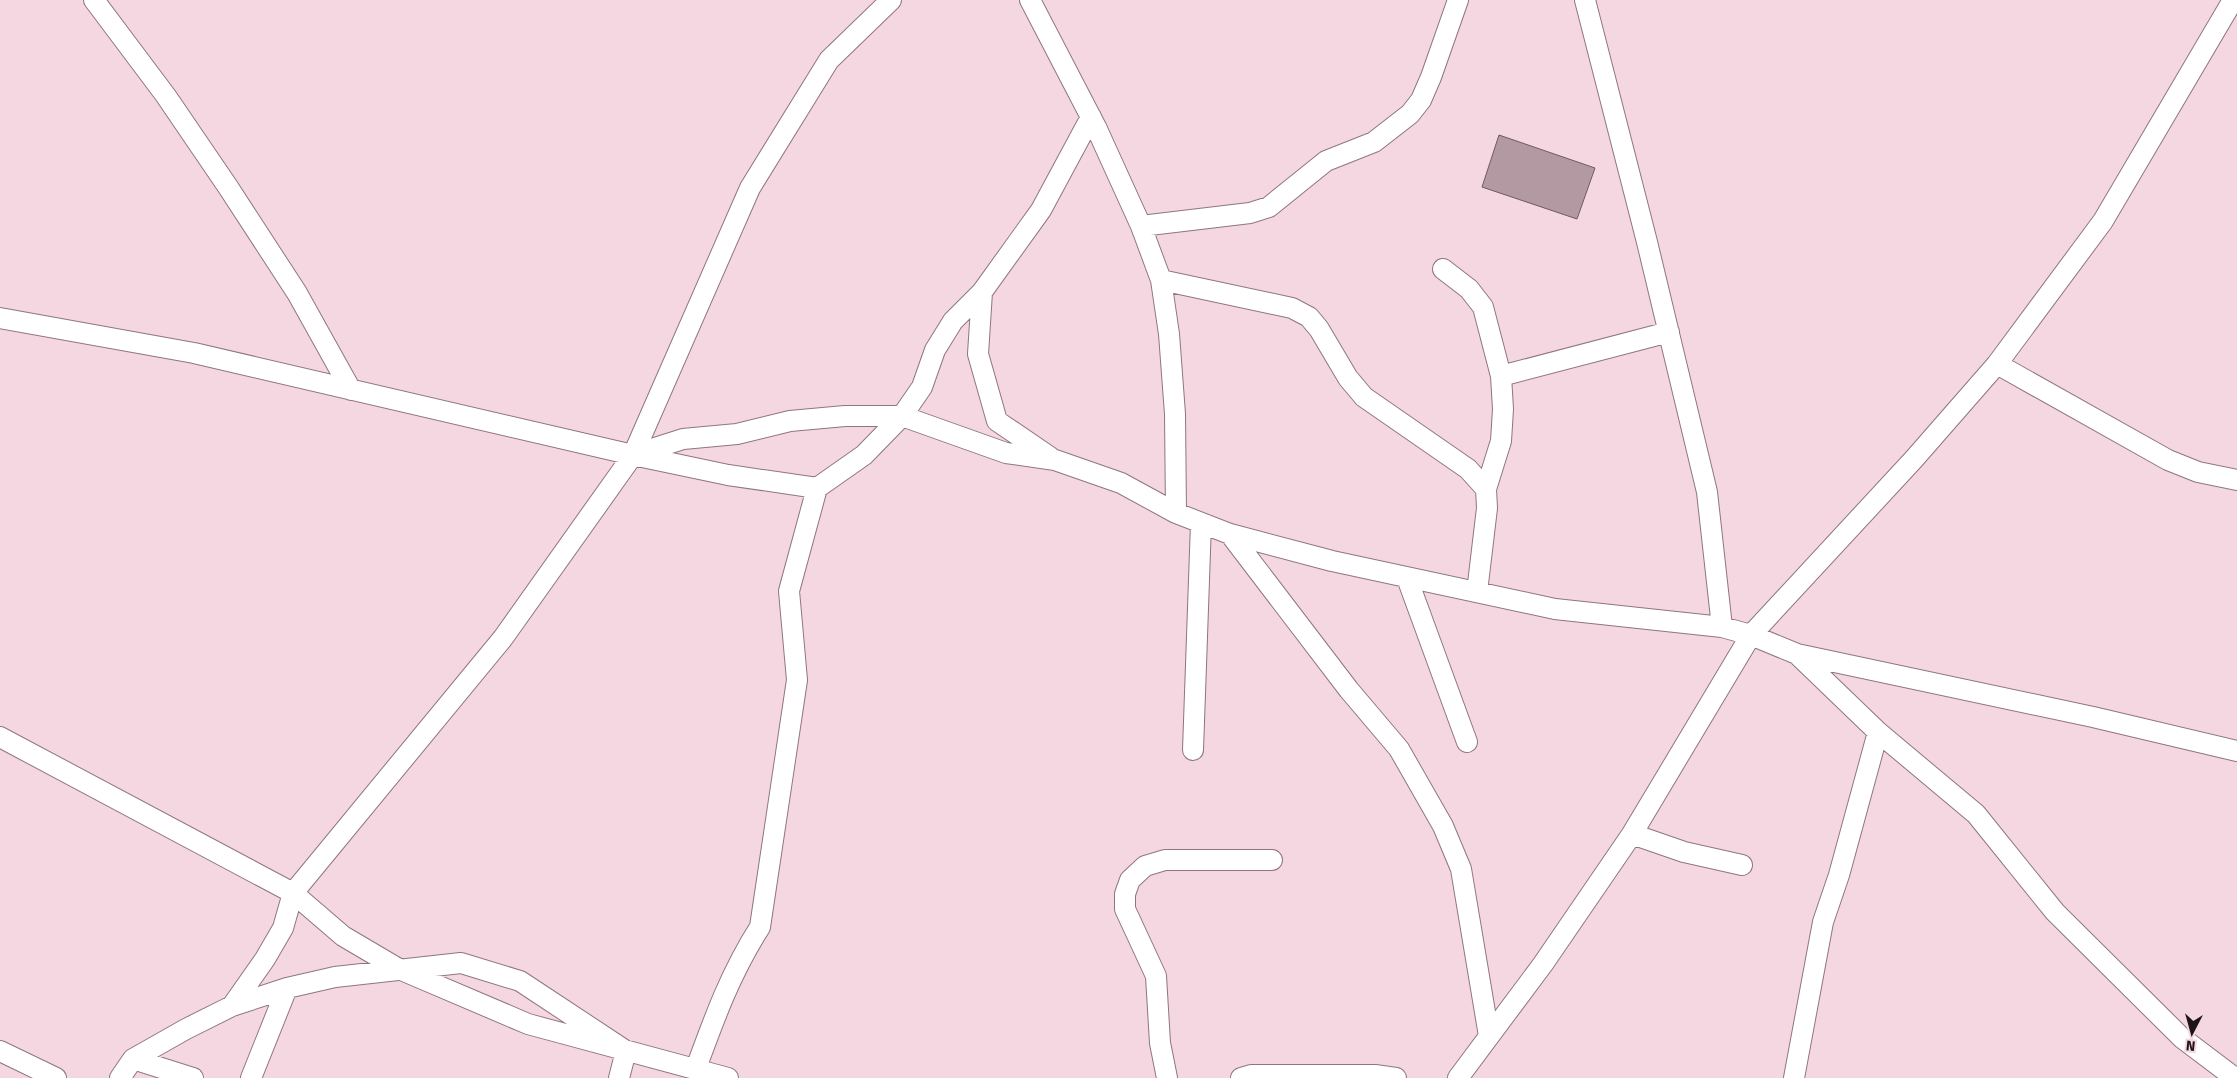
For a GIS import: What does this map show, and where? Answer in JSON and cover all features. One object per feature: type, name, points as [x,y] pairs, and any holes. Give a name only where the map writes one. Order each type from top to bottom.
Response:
[{"type":"street","points":[[94,0],[166,96],[228,187],[297,293],[351,390]]},
{"type":"street","points":[[232,1006],[266,959],[283,928],[293,893],[503,638],[634,455],[750,188],[829,60],[891,0]]},
{"type":"street","points":[[1030,0],[1091,117],[1140,226],[1161,280],[1169,334],[1174,404],[1176,513]]},
{"type":"street","points":[[1140,226],[1250,213],[1269,207],[1326,161],[1374,142],[1410,114],[1421,100],[1432,78],[1458,0]]},
{"type":"street","points":[[1585,0],[1708,492],[1722,627]]},
{"type":"street","points":[[1458,1078],[1543,964],[1632,834],[1751,636],[1997,364],[2103,221],[2233,0],[2237,1]]},
{"type":"street","points":[[695,1071],[724,994],[740,959],[760,927],[797,680],[789,591],[817,488],[864,455],[902,416],[922,387],[935,350],[953,321],[982,292],[1041,210],[1091,117]]},
{"type":"street","points":[[1443,269],[1469,289],[1483,307],[1501,376],[1503,409],[1501,441],[1486,489],[1486,508],[1477,592]]},
{"type":"street","points":[[1161,280],[1292,308],[1309,317],[1319,329],[1348,378],[1364,397],[1468,469],[1486,489]]},
{"type":"street","points":[[982,292],[978,354],[997,421],[1055,460]]},
{"type":"street","points":[[0,318],[194,354],[634,455],[728,474],[817,488]]},
{"type":"street","points":[[1501,376],[1669,332]]},
{"type":"street","points":[[1997,364],[2168,460],[2198,472],[2237,480]]},
{"type":"street","points":[[634,455],[683,438],[737,434],[790,421],[845,416],[902,416],[1006,453],[1055,460],[1121,483],[1176,513],[1230,534],[1332,561],[1555,609],[1722,627],[1798,654],[2093,717],[2237,751]]},
{"type":"street","points":[[1193,750],[1201,523]]},
{"type":"street","points":[[1230,534],[1349,690],[1399,749],[1442,826],[1461,869],[1489,1036]]},
{"type":"street","points":[[1407,578],[1467,742]]},
{"type":"street","points":[[1798,654],[1878,732],[1976,814],[2055,912],[2182,1038],[2235,1078]]},
{"type":"street","points":[[1794,1078],[1823,922],[1839,875],[1878,732]]},
{"type":"street","points":[[0,737],[293,893],[343,936],[399,969],[528,1024],[695,1071],[728,1078]]},
{"type":"street","points":[[1632,834],[1684,852],[1742,865]]},
{"type":"street","points":[[1166,1078],[1160,1043],[1156,976],[1125,909],[1125,894],[1130,880],[1145,866],[1165,860],[1272,860]]},
{"type":"street","points":[[120,1078],[133,1059],[232,1006],[287,988],[335,976],[461,963],[520,981],[626,1051]]},
{"type":"street","points":[[251,1078],[287,988]]},
{"type":"street","points":[[162,1043],[191,1077]]},
{"type":"street","points":[[0,1051],[56,1078]]},
{"type":"street","points":[[619,1078],[626,1051]]},
{"type":"street","points":[[133,1059],[191,1077]]},
{"type":"street","points":[[1241,1078],[1251,1075],[1375,1075],[1396,1078]]},
{"type":"building","points":[[1499,135],[1595,168],[1577,219],[1482,187]]}]
